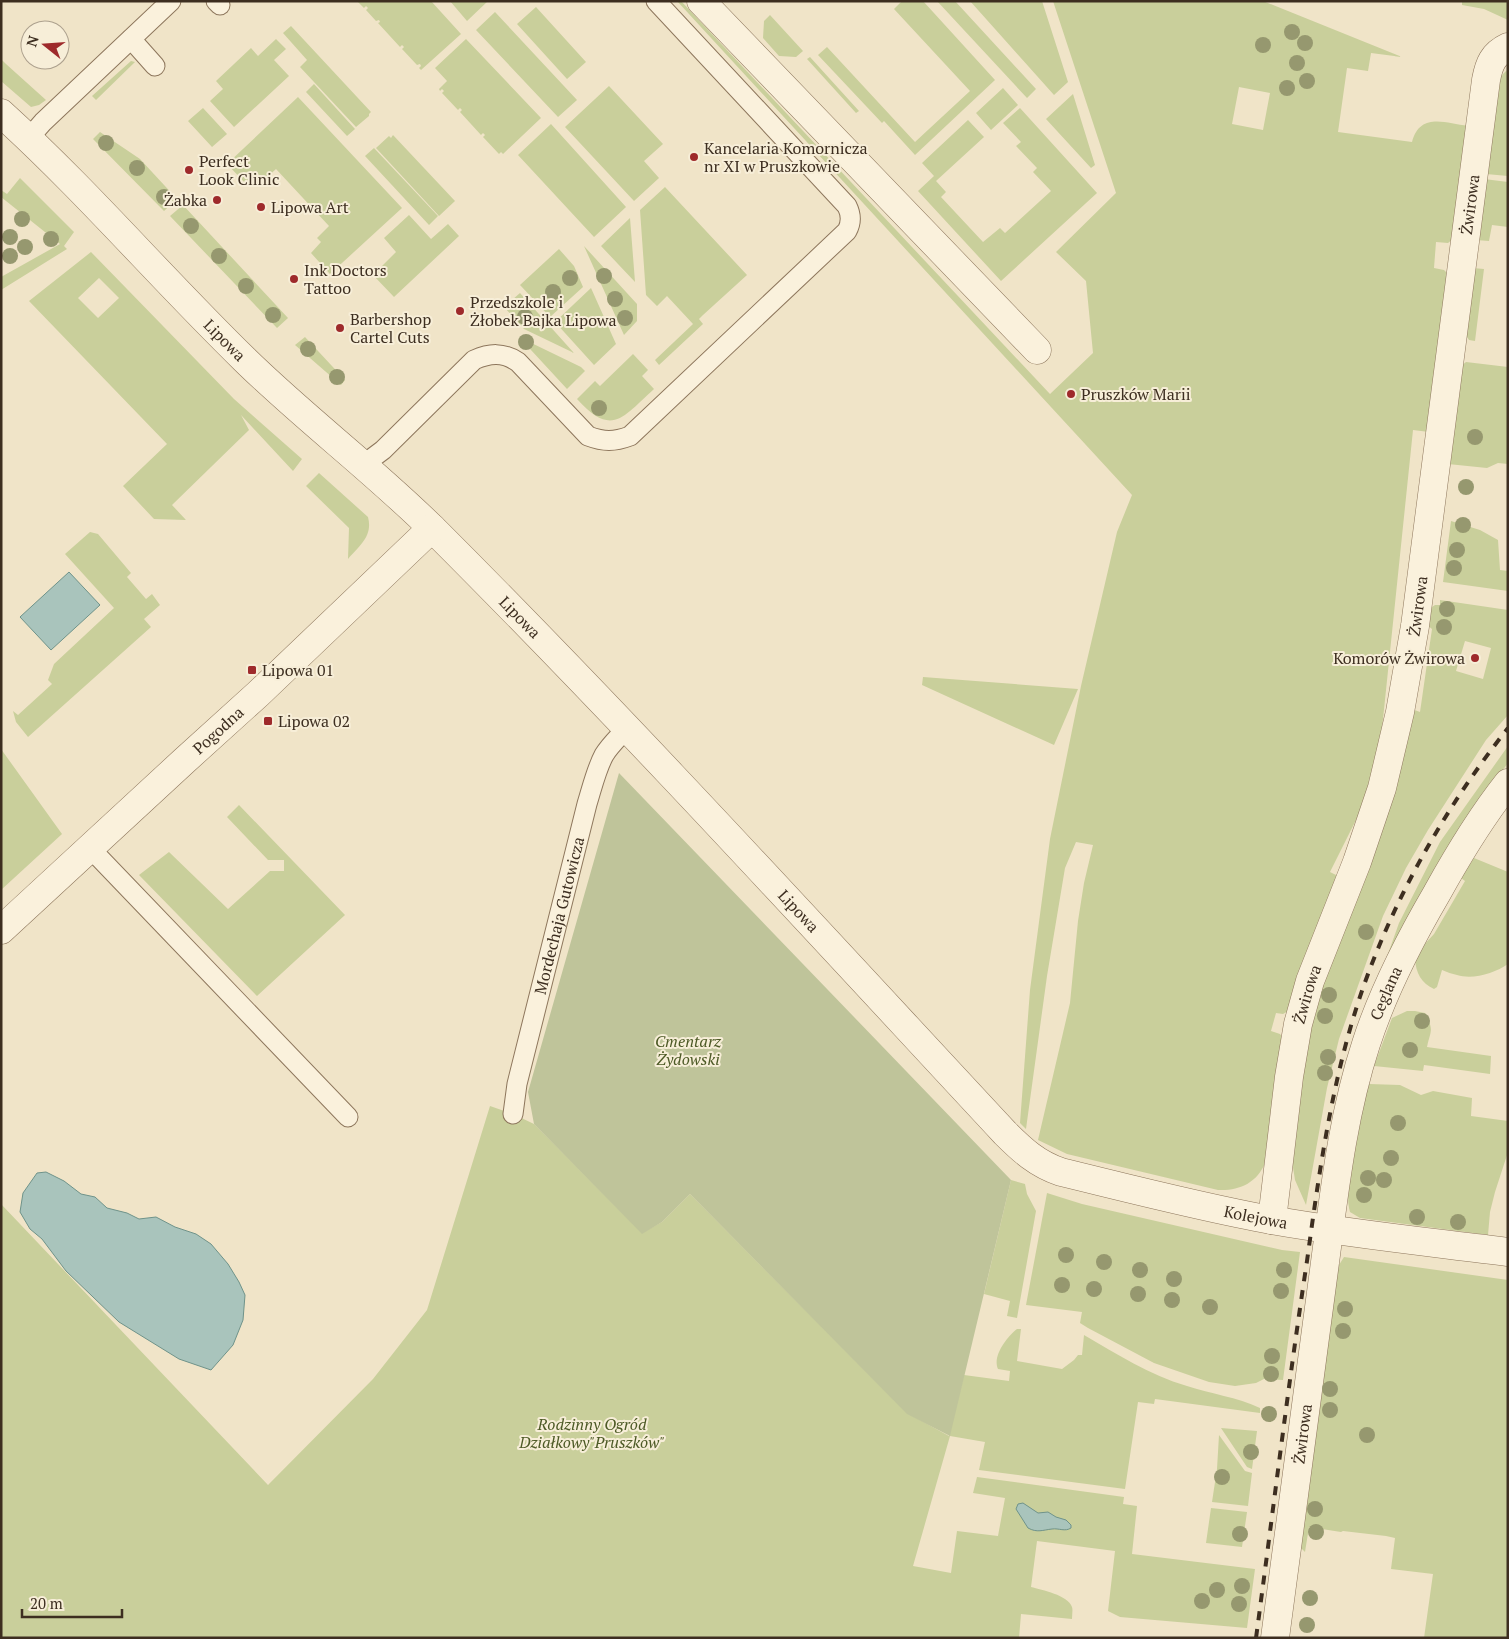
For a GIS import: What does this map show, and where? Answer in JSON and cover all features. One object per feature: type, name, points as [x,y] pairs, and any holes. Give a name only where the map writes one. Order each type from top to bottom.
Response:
[{"type":"street","points":[[701,1],[1037,350]]},
{"type":"street","name":"Żwirowa","points":[[1272,1220],[1289,1077],[1298,1024],[1310,981],[1357,862],[1382,788],[1392,752],[1404,693],[1414,636],[1486,80],[1491,60],[1498,52],[1508,47]]},
{"type":"street","name":"Lipowa","points":[[1,113],[68,177],[256,370],[432,528],[627,728],[1016,1144]]},
{"type":"street","name":"Pogodna","points":[[1,930],[258,694],[432,528]]},
{"type":"street","name":"Ceglana","points":[[1329,1229],[1351,1097],[1366,1042],[1377,1014],[1409,943],[1449,871],[1508,783]]},
{"type":"street","name":"Kolejowa","points":[[1016,1144],[1035,1161],[1061,1172],[1185,1202],[1272,1220],[1329,1229],[1508,1252]]},
{"type":"street","name":"Żwirowa","points":[[1275,1638],[1329,1229]]},
{"type":"lane","points":[[28,138],[171,1]]},
{"type":"lane","points":[[363,466],[383,450],[474,360],[488,355],[504,354],[518,362],[588,436],[600,441],[619,440],[630,436],[847,231],[851,220],[847,206],[656,1]]},
{"type":"lane","points":[[131,39],[155,66]]},
{"type":"lane","name":"Mordechaja Gutowicza","points":[[514,1114],[517,1084],[587,804],[598,767],[610,746],[627,728]]},
{"type":"lane","points":[[90,848],[348,1117]]},
{"type":"green space","points":[[357,1],[431,1],[461,34],[421,70],[419,68],[420,64],[417,65],[402,49],[404,47],[402,45],[400,47],[378,23],[380,22],[379,20],[376,21],[366,10],[368,8],[366,6],[364,8]]},
{"type":"green space","points":[[450,1],[488,1],[467,21]]},
{"type":"green space","points":[[677,1],[681,1],[1050,394],[1093,353],[1086,281],[1056,252],[1116,193],[1053,1],[1263,1],[1402,57],[1371,53],[1368,71],[1347,68],[1338,132],[1412,142],[1421,126],[1427,123],[1442,122],[1468,126],[1453,239],[1448,243],[1436,242],[1434,268],[1444,270],[1449,275],[1429,432],[1413,430],[1380,748],[1359,814],[1330,872],[1338,876],[1290,1010],[1283,1014],[1276,1013],[1271,1031],[1280,1034],[1284,1040],[1265,1163],[1262,1170],[1252,1181],[1240,1187],[1226,1190],[1218,1190],[1067,1154],[1038,1140],[1070,1003],[1078,921],[1093,845],[1076,842],[1065,868],[1047,976],[1026,1129],[1020,1123],[1030,990],[1050,839],[1081,686],[1117,532],[1132,495]],"holes":[[[1239,87],[1270,93],[1263,130],[1232,124]]]},
{"type":"green space","points":[[902,1],[923,1],[995,80],[915,155],[818,55],[827,47],[915,142],[970,91],[894,9]]},
{"type":"green space","points":[[937,1],[955,1],[1036,89],[1027,98]]},
{"type":"green space","points":[[970,1],[1042,1],[1068,82],[1054,95]]},
{"type":"green space","points":[[1462,1],[1508,1],[1508,20],[1484,9],[1462,5]]},
{"type":"green space","points":[[536,7],[586,62],[567,79],[517,24]]},
{"type":"green space","points":[[495,12],[577,100],[558,117],[476,30]]},
{"type":"green space","points":[[770,15],[803,51],[796,57],[779,56],[763,38],[764,21]]},
{"type":"green space","points":[[291,26],[371,112],[356,127],[300,67],[307,60],[283,33]]},
{"type":"green space","points":[[276,39],[286,49],[274,60],[289,76],[234,127],[210,101],[223,89],[216,81],[251,48],[258,56]]},
{"type":"green space","points":[[466,39],[541,118],[503,154],[501,152],[499,154],[483,137],[485,135],[483,133],[481,135],[460,112],[462,110],[460,108],[458,110],[442,93],[444,91],[439,89],[447,81],[435,68]]},
{"type":"green space","points":[[810,57],[859,111],[856,113],[807,59]]},
{"type":"green space","points":[[1,59],[46,100],[39,105],[31,107],[1,81]]},
{"type":"green space","points":[[131,61],[135,62],[96,100],[92,96]]},
{"type":"green space","points":[[1508,69],[1508,176],[1486,174],[1497,86],[1501,76]]},
{"type":"green space","points":[[314,84],[355,129],[347,136],[306,92]]},
{"type":"green space","points":[[609,86],[663,144],[644,161],[659,178],[634,201],[565,127]]},
{"type":"green space","points":[[1003,88],[1018,105],[991,130],[976,113]]},
{"type":"green space","points":[[1073,94],[1095,165],[1091,168],[1046,119]]},
{"type":"green space","points":[[298,97],[402,208],[330,274],[311,253],[321,242],[317,238],[329,226],[276,169],[264,180],[258,174],[247,185],[227,164]]},
{"type":"green space","points":[[203,108],[227,134],[212,147],[188,121]]},
{"type":"green space","points":[[1020,108],[1097,193],[1001,281],[918,191],[934,176],[922,163],[968,120],[984,137],[936,181],[946,192],[941,197],[983,242],[1000,228],[1005,233],[1051,191],[1033,172],[1037,168],[1016,146],[1021,142],[1003,123]]},
{"type":"green space","points":[[551,124],[626,207],[594,237],[518,155]]},
{"type":"green space","points":[[100,132],[140,159],[177,199],[164,211],[93,139]]},
{"type":"green space","points":[[393,135],[455,201],[439,216],[376,148],[389,136],[391,138]]},
{"type":"green space","points":[[374,148],[438,216],[429,225],[365,156]]},
{"type":"green space","points":[[20,178],[74,232],[64,246],[67,249],[1,290],[1,277],[60,244],[1,197],[1,190],[7,194]]},
{"type":"green space","points":[[1484,179],[1508,182],[1508,227],[1492,225],[1489,241],[1476,240]]},
{"type":"green space","points":[[665,187],[747,275],[699,319],[703,324],[659,365],[655,360],[693,324],[667,296],[657,306],[646,295],[640,210]]},
{"type":"green space","points":[[183,205],[288,318],[277,328],[170,216]]},
{"type":"green space","points":[[409,215],[431,239],[448,224],[459,236],[394,297],[373,275],[396,252],[384,238]]},
{"type":"green space","points":[[630,218],[635,282],[601,246]]},
{"type":"green space","points":[[584,246],[637,304],[637,321],[624,335]]},
{"type":"green space","points":[[559,249],[574,266],[583,287],[550,317],[520,285]]},
{"type":"green space","points":[[91,252],[234,399],[302,459],[293,471],[241,415],[249,430],[172,505],[186,520],[154,519],[123,486],[167,444],[29,301]],"holes":[[[99,278],[119,298],[98,318],[78,298]]]},
{"type":"green space","points":[[1473,268],[1484,269],[1475,341],[1469,340],[1465,334]]},
{"type":"green space","points":[[591,288],[616,344],[594,365],[555,322]]},
{"type":"green space","points":[[520,293],[574,353],[524,329],[504,307]]},
{"type":"green space","points":[[305,337],[345,380],[341,385],[295,345]]},
{"type":"green space","points":[[519,337],[581,367],[585,371],[567,389]]},
{"type":"green space","points":[[633,354],[648,370],[642,376],[654,389],[625,415],[609,420],[599,418],[577,399],[595,381],[600,386]]},
{"type":"green space","points":[[1466,362],[1508,367],[1508,464],[1498,463],[1487,468],[1448,464],[1460,367]]},
{"type":"green space","points":[[319,473],[368,517],[369,530],[367,535],[361,545],[348,559],[349,528],[306,486]]},
{"type":"green space","points":[[1451,521],[1480,530],[1498,540],[1500,570],[1508,571],[1508,591],[1443,582]]},
{"type":"green space","points":[[90,532],[98,534],[131,573],[127,577],[146,599],[152,594],[160,605],[144,619],[151,627],[28,737],[16,722],[13,711],[18,715],[52,684],[48,680],[54,664],[114,608],[65,554]]},
{"type":"green space","points":[[1440,600],[1508,610],[1508,715],[1486,740],[1428,830],[1406,868],[1383,916],[1339,1039],[1327,1088],[1306,1205],[1295,1180],[1292,1161],[1307,1041],[1318,997],[1412,709],[1420,712],[1432,629],[1427,625],[1429,609],[1435,605],[1440,605]],"holes":[[[1465,641],[1491,648],[1483,679],[1456,671]]]},
{"type":"green space","points":[[923,677],[1078,689],[1054,745],[922,685]]},
{"type":"green space","points":[[1508,746],[1508,763],[1476,806],[1378,982],[1399,923],[1440,842]]},
{"type":"green space","points":[[1,749],[62,834],[1,890]]},
{"type":"green space","name":"Cmentarz Żydowski","points":[[619,773],[1011,1180],[950,1436],[907,1414],[690,1194],[662,1222],[642,1234],[534,1124],[528,1092]]},
{"type":"green space","points":[[239,805],[345,915],[257,996],[139,875],[169,852],[228,909],[270,871],[284,871],[284,860],[268,860],[227,817]]},
{"type":"green space","points":[[1474,858],[1508,872],[1508,964],[1490,973],[1470,977],[1442,970],[1437,987],[1434,989],[1420,977],[1415,959],[1421,948],[1434,934],[1465,881],[1461,878]]},
{"type":"green space","points":[[1407,1011],[1425,1013],[1431,1030],[1427,1047],[1491,1056],[1490,1074],[1424,1065],[1423,1071],[1374,1066],[1392,1018]]},
{"type":"green space","points":[[1369,1084],[1400,1085],[1421,1095],[1433,1091],[1472,1098],[1471,1116],[1508,1121],[1508,1152],[1490,1212],[1488,1235],[1360,1218],[1350,1212],[1348,1191],[1358,1126]]},
{"type":"green space","name":"Rodzinny Ogród Działkowy\"Pruszków\"","points":[[490,1106],[534,1124],[642,1233],[662,1222],[690,1194],[907,1413],[949,1436],[964,1375],[1009,1381],[1010,1371],[998,1369],[997,1358],[1005,1342],[1017,1329],[1021,1329],[1017,1361],[1062,1369],[1078,1355],[1082,1355],[1084,1335],[1134,1364],[1160,1376],[1260,1408],[1260,1413],[1155,1399],[1154,1404],[1138,1402],[1125,1489],[979,1470],[985,1442],[950,1436],[913,1566],[951,1573],[957,1531],[998,1536],[1005,1498],[973,1493],[977,1477],[1124,1497],[1123,1504],[1137,1506],[1132,1554],[1255,1569],[1247,1628],[1120,1617],[1108,1611],[1115,1551],[1037,1541],[1031,1587],[1065,1599],[1072,1607],[1072,1619],[1021,1614],[1019,1638],[1,1638],[1,1204],[268,1485],[373,1379],[427,1310]]},
{"type":"green space","points":[[1011,1180],[1025,1184],[1027,1194],[1036,1211],[1017,1318],[1007,1316],[1010,1301],[984,1294]]},
{"type":"green space","points":[[1047,1193],[1082,1204],[1282,1250],[1300,1252],[1283,1380],[1264,1379],[1256,1383],[1235,1386],[1209,1382],[1154,1363],[1088,1328],[1080,1323],[1082,1312],[1026,1305]]},
{"type":"green space","points":[[1344,1257],[1508,1280],[1508,1638],[1424,1638],[1433,1574],[1391,1569],[1395,1538],[1309,1527],[1305,1552],[1301,1548],[1336,1274]]},
{"type":"green space","points":[[1221,1428],[1257,1431],[1252,1469],[1247,1467]]},
{"type":"green space","points":[[1219,1435],[1245,1471],[1252,1473],[1248,1506],[1212,1502],[1217,1469]]},
{"type":"green space","points":[[1211,1508],[1247,1512],[1242,1547],[1206,1543]]},
{"type":"water","points":[[69,572],[100,605],[51,650],[20,617]]},
{"type":"water","points":[[46,1172],[64,1181],[81,1194],[95,1197],[107,1208],[127,1213],[139,1219],[156,1217],[175,1227],[196,1234],[211,1244],[228,1264],[245,1295],[243,1320],[233,1345],[211,1370],[179,1359],[119,1322],[66,1271],[42,1239],[30,1229],[20,1212],[23,1193],[37,1173]]},
{"type":"water","points":[[1023,1503],[1038,1513],[1048,1512],[1066,1520],[1071,1525],[1071,1528],[1066,1530],[1031,1530],[1016,1509],[1018,1504]]},
{"type":"railway","points":[[1256,1638],[1293,1355],[1318,1185],[1331,1109],[1349,1034],[1373,961],[1415,869],[1449,811],[1508,728]]},
{"type":"place","name":"Kancelaria Komornicza nr XI w Pruszkowie","points":[[694,157]]},
{"type":"place","name":"Perfect Look Clinic","points":[[189,170]]},
{"type":"place","name":"Żabka","points":[[217,200]]},
{"type":"place","name":"Lipowa Art","points":[[261,207]]},
{"type":"place","name":"Ink Doctors Tattoo","points":[[294,279]]},
{"type":"place","name":"Przedszkole i Żłobek Bajka Lipowa","points":[[460,311]]},
{"type":"place","name":"Barbershop Cartel Cuts","points":[[340,328]]},
{"type":"place","name":"Pruszków Marii","points":[[1071,394]]},
{"type":"place","name":"Komorów Żwirowa","points":[[1475,658]]},
{"type":"place","name":"Lipowa 01","points":[[252,670]]},
{"type":"place","name":"Lipowa 02","points":[[268,721]]}]
